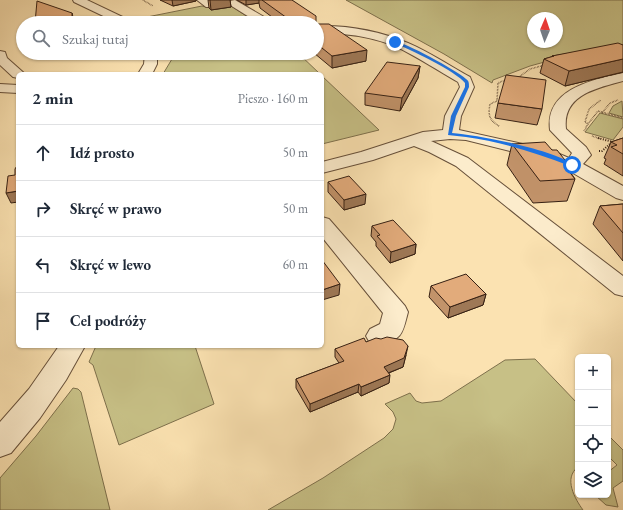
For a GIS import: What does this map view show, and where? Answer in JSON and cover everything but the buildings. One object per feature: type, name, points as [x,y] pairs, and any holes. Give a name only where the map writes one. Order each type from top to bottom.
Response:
[{"type":"street","points":[[78,0],[112,16]]},
{"type":"street","points":[[234,3],[255,16]]},
{"type":"street","points":[[324,30],[336,30],[395,42],[465,80],[467,87],[454,116],[450,134]]},
{"type":"street","points":[[0,55],[1,59],[16,73]]},
{"type":"street","points":[[146,72],[151,66],[152,60]]},
{"type":"street","points":[[0,84],[16,75]]},
{"type":"street","points":[[572,165],[582,155],[580,151],[558,130],[559,111],[565,100],[582,90],[623,78]]},
{"type":"street","points":[[0,88],[16,89]]},
{"type":"street","points":[[324,167],[429,136],[450,134],[466,135],[517,146],[544,154],[572,165],[623,194]]},
{"type":"street","points":[[415,141],[435,148],[462,162],[623,288]]},
{"type":"street","points":[[324,225],[396,312],[391,330],[379,336]]},
{"type":"street","points":[[0,443],[32,407],[57,373],[71,348]]},
{"type":"path","points":[[143,0],[153,6]]},
{"type":"path","points":[[517,77],[530,70],[550,64]]},
{"type":"path","points":[[504,129],[493,123],[488,114],[490,104],[496,101],[496,87],[498,83],[503,80],[513,78]]},
{"type":"path","points":[[568,98],[585,104],[591,108]]},
{"type":"path","points":[[585,104],[598,98],[602,99],[591,108],[586,122],[588,124]]},
{"type":"path","points":[[602,113],[610,103],[618,100]]},
{"type":"path","points":[[586,134],[582,132],[598,112],[623,118]]},
{"type":"path","points":[[590,136],[611,142],[617,142]]},
{"type":"shaded area","points":[[346,0],[623,0],[623,55],[581,52],[530,66],[493,80],[492,83],[444,54]]},
{"type":"shaded area","points":[[228,4],[246,16],[152,16],[202,6],[206,7]]},
{"type":"shaded area","points":[[171,60],[305,60],[318,72],[164,72]]},
{"type":"shaded area","points":[[324,78],[379,130],[324,144]]},
{"type":"shaded area","points":[[622,101],[623,117],[609,113],[613,106]]},
{"type":"shaded area","points":[[600,113],[623,119],[623,127],[613,140],[585,132]]},
{"type":"shaded area","points":[[95,348],[196,348],[214,404],[119,445],[93,365],[89,362]]},
{"type":"shaded area","points":[[535,359],[575,401],[575,471],[571,477],[571,483],[575,498],[583,510],[268,510],[323,478],[384,438],[393,429],[396,419],[393,412],[385,404],[410,393],[416,401],[422,403],[441,401],[505,360]]},
{"type":"shaded area","points":[[73,388],[78,389],[81,392],[110,510],[0,510],[0,478],[36,436]]},
{"type":"shaded area","points":[[611,438],[623,450],[623,481],[613,488],[618,507],[606,505],[598,498],[611,498],[611,470],[617,465],[611,459]]},
{"type":"route","points":[[395,42],[451,71],[467,83],[467,87],[454,116],[450,134],[466,135],[517,146],[544,154],[572,165]]}]
